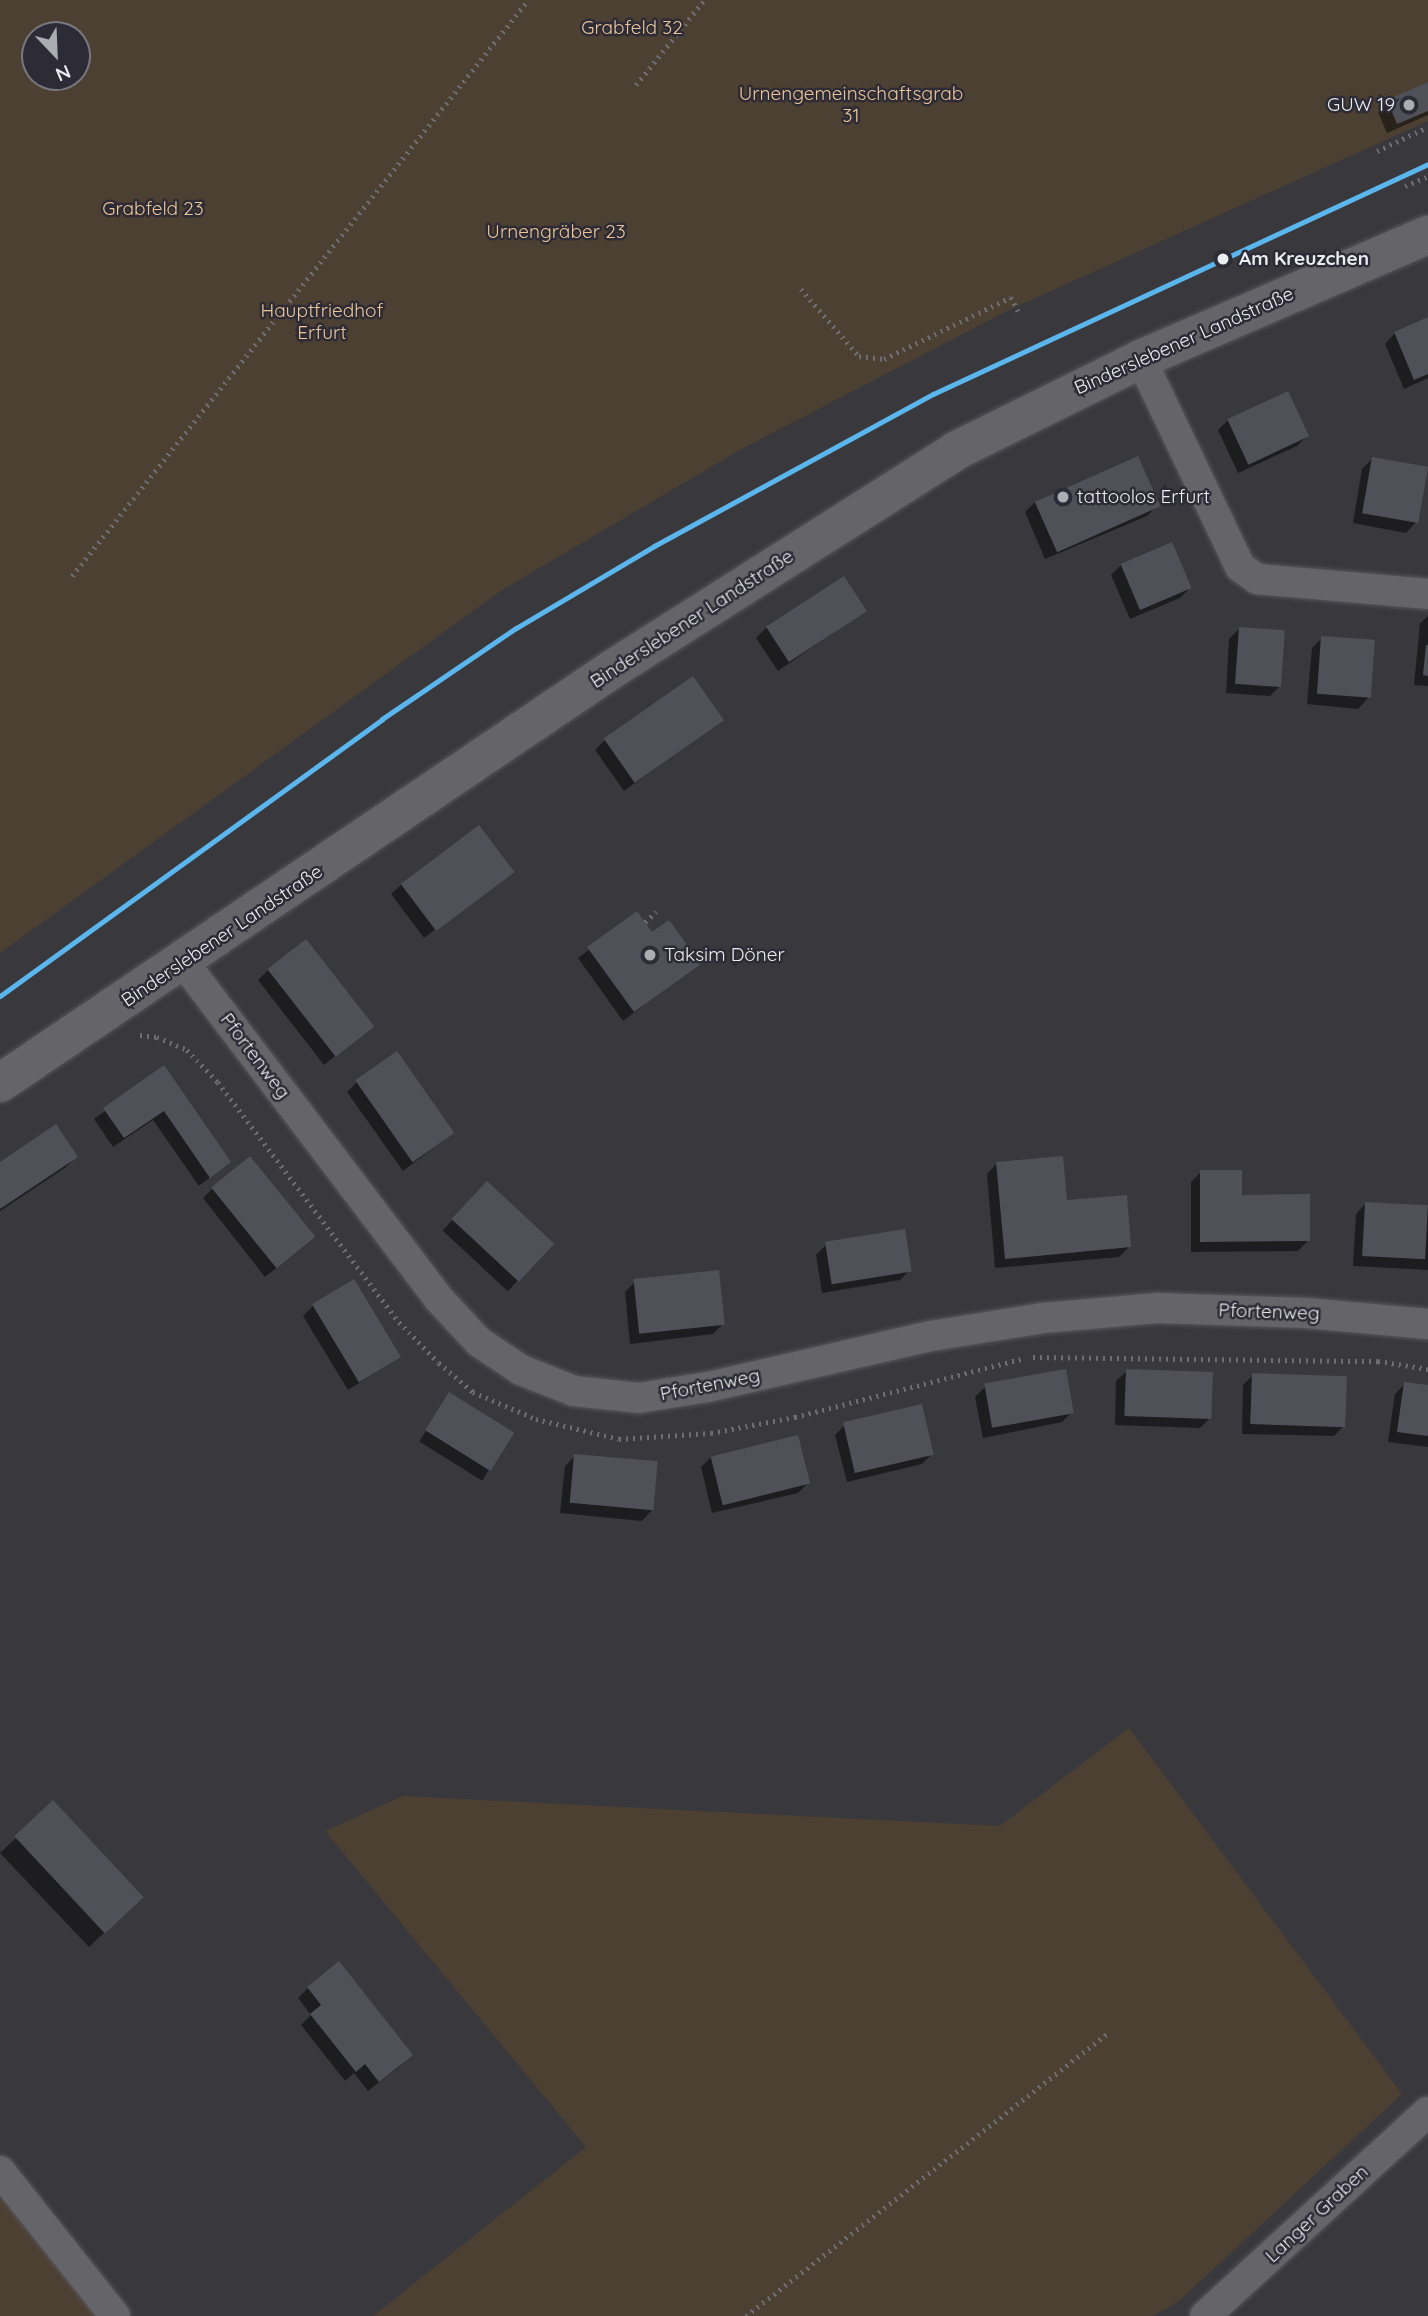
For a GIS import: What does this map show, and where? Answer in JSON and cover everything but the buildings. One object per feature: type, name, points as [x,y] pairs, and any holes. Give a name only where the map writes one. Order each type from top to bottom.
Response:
[{"type":"main road","name":"Binderslebener Landstraße","points":[[0,1083],[121,1005],[614,668],[957,450],[1141,359],[1428,235]]},
{"type":"street","points":[[1141,359],[1240,567],[1257,579],[1428,594]]},
{"type":"street","name":"Pfortenweg","points":[[184,962],[438,1298],[479,1342],[521,1370],[574,1391],[639,1398],[708,1387],[931,1336],[1043,1318],[1158,1308],[1306,1313],[1428,1324]]},
{"type":"street","name":"Langer Graben","points":[[1205,2316],[1428,2112]]},
{"type":"street","points":[[0,2171],[115,2316]]},
{"type":"path","points":[[72,576],[528,0]]},
{"type":"path","points":[[636,85],[704,0]]},
{"type":"path","points":[[1377,151],[1428,128]]},
{"type":"path","points":[[1405,186],[1428,176]]},
{"type":"path","points":[[801,289],[859,356],[884,359],[1011,297],[1019,313]]},
{"type":"path","points":[[645,922],[656,912]]},
{"type":"path","points":[[121,1005],[141,1036],[157,1037],[187,1050],[219,1082],[399,1322],[439,1363],[473,1392],[566,1428],[619,1439],[711,1433],[795,1417],[1030,1357],[1378,1361],[1428,1369]]},
{"type":"path","points":[[746,2316],[1106,2035]]},
{"type":"green space","name":"Hauptfriedhof Erfurt","points":[[0,0],[1428,0],[1428,121],[1011,309],[745,447],[502,590],[0,953]]},
{"type":"green space","points":[[1129,1728],[1402,2094],[1179,2301],[1153,2316],[373,2316],[586,2147],[325,1831],[403,1796],[1000,1826]]},
{"type":"green space","points":[[0,2195],[96,2316],[0,2316]]},
{"type":"transit line","points":[[0,996],[382,719],[516,628],[654,546],[933,394],[1428,164]]},
{"type":"place","name":"GUW 19","points":[[1409,105]]},
{"type":"place","name":"Am Kreuzchen","points":[[1223,259]]},
{"type":"place","name":"tattoolos Erfurt","points":[[1063,497]]},
{"type":"place","name":"Taksim Döner","points":[[650,955]]},
{"type":"park label","name":"Grabfeld 32","points":[[632,28]]},
{"type":"park label","name":"Urnengemeinschaftsgrab 31","points":[[851,105]]},
{"type":"park label","name":"Grabfeld 23","points":[[153,209]]},
{"type":"park label","name":"Urnengräber 23","points":[[556,232]]}]
